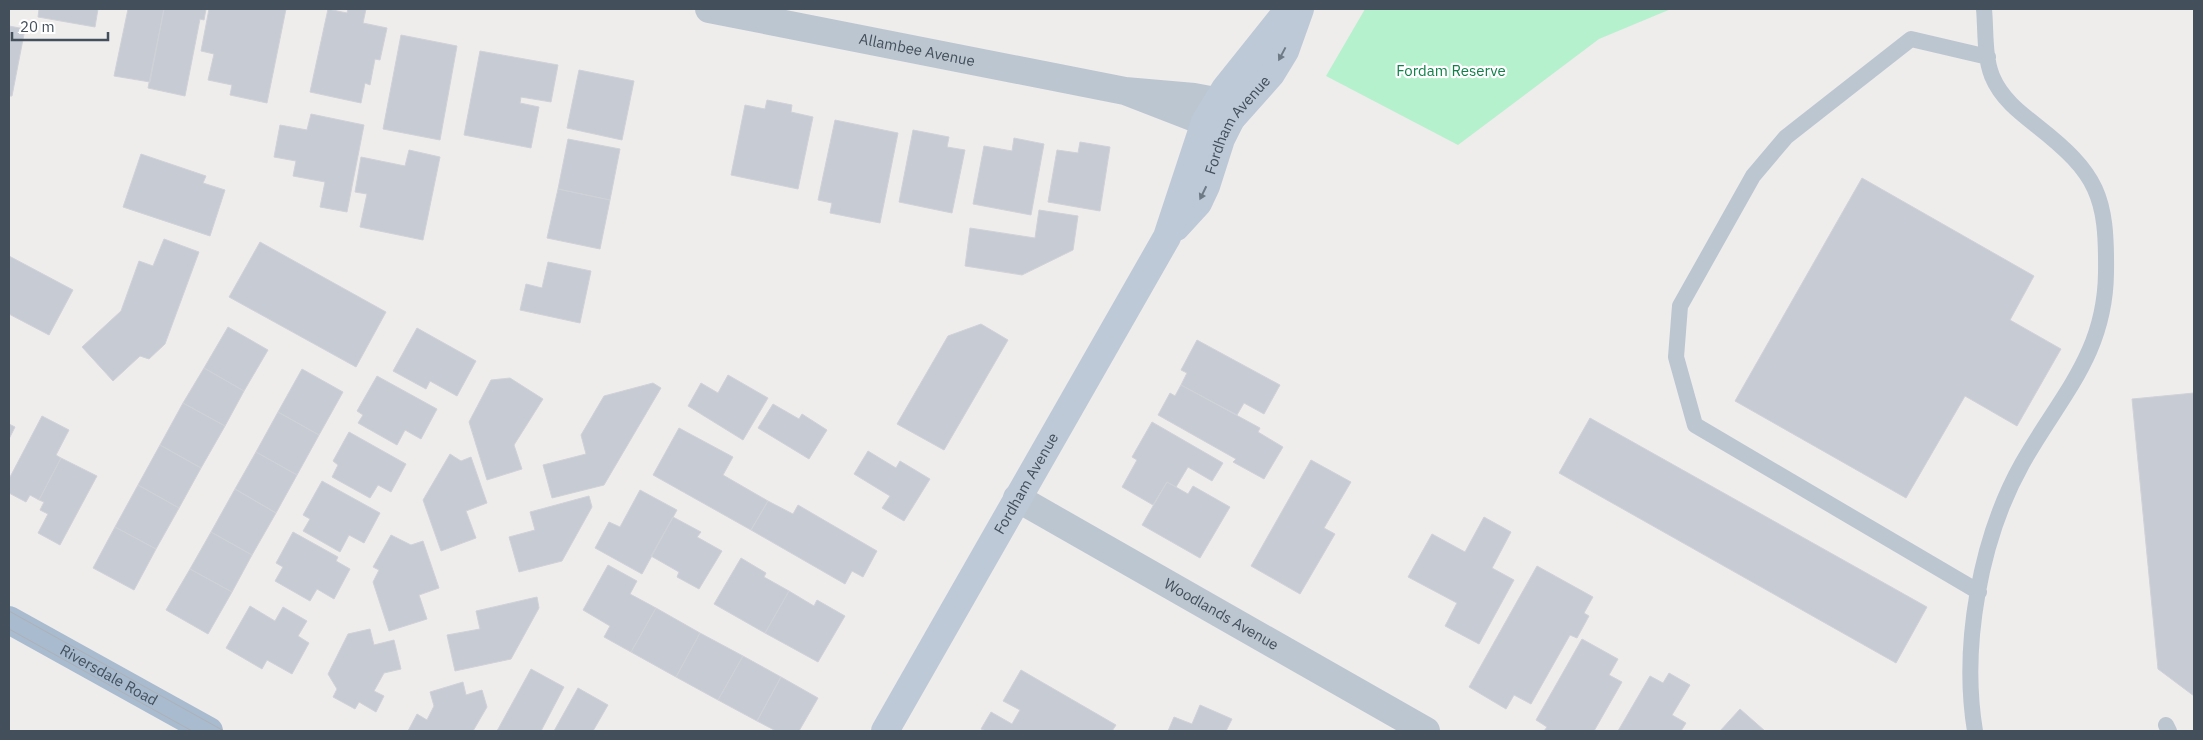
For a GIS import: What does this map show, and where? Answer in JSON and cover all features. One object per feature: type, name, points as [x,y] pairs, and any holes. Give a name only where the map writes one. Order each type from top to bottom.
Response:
[{"type":"main road","name":"Riversdale Road","points":[[9,620],[209,731]]},
{"type":"street","name":"Allambee Avenue","points":[[709,9],[1125,91],[1218,115]]},
{"type":"street","name":"Fordham Avenue","points":[[885,731],[1166,237],[1198,203],[1206,186],[1220,139],[1218,115],[1225,89],[1289,9]]},
{"type":"street","name":"Fordham Avenue","points":[[1218,115],[1271,74],[1285,51],[1300,9]]},
{"type":"street","name":"Woodlands Avenue","points":[[1017,498],[1426,731]]},
{"type":"lane","points":[[1975,731],[1971,712],[1972,624],[1990,545],[2005,501],[2021,466],[2086,361],[2096,338],[2104,308],[2106,274],[2106,233],[2102,204],[2093,182],[2078,161],[2020,113],[2002,94],[1992,75],[1988,56],[1984,9]]},
{"type":"lane","points":[[1979,592],[1695,425],[1676,357],[1680,306],[1753,176],[1786,137],[1911,39],[1988,56]]},
{"type":"green space","name":"Fordam Reserve","points":[[1365,9],[1671,9],[1599,39],[1458,145],[1326,76]]},
{"type":"building","points":[[39,9],[98,9],[95,27],[38,17]]},
{"type":"building","points":[[128,9],[164,9],[150,82],[114,76]]},
{"type":"building","points":[[164,9],[206,9],[204,20],[200,19],[185,96],[148,88]]},
{"type":"building","points":[[209,9],[286,9],[267,103],[230,95],[232,85],[208,80],[214,54],[201,51]]},
{"type":"building","points":[[328,9],[347,13],[348,9],[366,9],[363,23],[387,28],[380,60],[375,59],[370,85],[365,83],[361,103],[310,92]]},
{"type":"building","points":[[9,26],[25,29],[12,96],[9,96]]},
{"type":"building","points":[[401,35],[457,46],[440,140],[383,129]]},
{"type":"building","points":[[480,51],[558,65],[551,102],[521,97],[520,103],[539,107],[531,148],[464,135]]},
{"type":"building","points":[[579,70],[634,81],[622,140],[567,128]]},
{"type":"building","points":[[767,100],[792,105],[791,112],[813,117],[798,189],[731,175],[745,105],[765,109]]},
{"type":"building","points":[[311,114],[364,125],[347,212],[320,207],[325,182],[293,176],[296,161],[274,157],[280,125],[307,130]]},
{"type":"building","points":[[835,120],[898,133],[880,223],[830,213],[832,203],[818,200]]},
{"type":"building","points":[[913,130],[949,137],[947,147],[965,150],[952,213],[899,202]]},
{"type":"building","points":[[1014,138],[1044,144],[1031,215],[973,204],[984,146],[1012,151]]},
{"type":"building","points":[[568,139],[620,149],[610,200],[558,189]]},
{"type":"building","points":[[1080,142],[1110,147],[1100,211],[1048,202],[1057,150],[1078,153]]},
{"type":"building","points":[[409,150],[440,157],[423,240],[360,227],[367,194],[355,192],[361,157],[405,166]]},
{"type":"building","points":[[141,154],[206,176],[203,183],[225,190],[210,236],[123,207]]},
{"type":"building","points":[[1862,178],[2034,276],[2010,320],[2061,349],[2017,426],[1965,396],[1906,498],[1735,401]]},
{"type":"building","points":[[558,189],[610,200],[600,249],[547,238]]},
{"type":"building","points":[[1039,210],[1078,216],[1073,250],[1022,275],[965,266],[970,228],[1035,238]]},
{"type":"building","points":[[164,239],[199,252],[165,344],[149,359],[140,356],[113,381],[82,347],[121,311],[139,261],[153,266]]},
{"type":"building","points":[[260,242],[386,312],[356,367],[229,297]]},
{"type":"building","points":[[9,256],[73,290],[49,335],[9,314]]},
{"type":"building","points":[[548,262],[591,271],[580,323],[520,310],[526,284],[542,288]]},
{"type":"building","points":[[981,324],[1008,340],[944,450],[897,424],[948,336]]},
{"type":"building","points":[[228,327],[268,350],[244,391],[204,368]]},
{"type":"building","points":[[417,328],[476,361],[457,396],[430,381],[426,389],[393,371]]},
{"type":"building","points":[[1197,340],[1280,385],[1264,414],[1244,403],[1237,415],[1181,385],[1187,373],[1181,370]]},
{"type":"building","points":[[204,368],[244,391],[225,426],[183,403]]},
{"type":"building","points":[[302,369],[343,392],[319,435],[278,412]]},
{"type":"building","points":[[728,375],[768,398],[743,440],[688,406],[701,383],[718,393]]},
{"type":"building","points":[[377,376],[437,409],[421,439],[405,430],[397,445],[358,423],[363,415],[357,411]]},
{"type":"building","points":[[510,378],[543,399],[514,445],[522,469],[487,480],[469,422],[491,380]]},
{"type":"building","points":[[653,383],[661,388],[604,485],[552,498],[543,465],[586,454],[581,435],[604,396]]},
{"type":"building","points":[[1181,385],[1260,428],[1258,432],[1283,447],[1264,479],[1233,462],[1236,459],[1158,415],[1170,393],[1175,396]]},
{"type":"building","points":[[2194,393],[2194,696],[2158,669],[2132,399]]},
{"type":"building","points":[[183,403],[225,426],[201,468],[160,445]]},
{"type":"building","points":[[773,404],[799,419],[802,414],[827,430],[809,459],[758,428]]},
{"type":"building","points":[[278,412],[319,435],[297,475],[256,452]]},
{"type":"building","points":[[42,416],[69,430],[56,455],[61,458],[39,500],[30,495],[26,502],[9,493],[9,479]]},
{"type":"building","points":[[1590,418],[1927,607],[1896,663],[1559,473]]},
{"type":"building","points":[[1152,422],[1223,463],[1212,481],[1188,467],[1176,487],[1167,482],[1153,505],[1122,487],[1137,460],[1132,457]]},
{"type":"building","points":[[9,424],[15,427],[9,439]]},
{"type":"building","points":[[679,428],[733,457],[723,475],[768,501],[751,530],[653,475]]},
{"type":"building","points":[[349,432],[406,464],[391,492],[378,485],[370,498],[332,477],[338,465],[333,461]]},
{"type":"building","points":[[160,445],[201,468],[179,508],[138,485]]},
{"type":"building","points":[[868,451],[896,468],[900,461],[930,479],[904,521],[882,508],[890,496],[854,474]]},
{"type":"building","points":[[256,452],[297,475],[276,513],[235,489]]},
{"type":"building","points":[[450,454],[461,461],[471,457],[487,503],[466,511],[476,538],[441,551],[423,500]]},
{"type":"building","points":[[61,458],[97,476],[60,545],[38,533],[48,514],[40,510],[44,502],[39,500]]},
{"type":"building","points":[[1311,460],[1351,482],[1324,528],[1335,534],[1300,594],[1251,566]]},
{"type":"building","points":[[322,481],[380,513],[364,543],[349,535],[340,552],[303,531],[310,519],[303,515]]},
{"type":"building","points":[[1167,482],[1188,494],[1193,486],[1230,507],[1200,558],[1142,525]]},
{"type":"building","points":[[138,485],[179,508],[156,549],[115,527]]},
{"type":"building","points":[[235,489],[276,513],[252,555],[211,532]]},
{"type":"building","points":[[640,490],[677,510],[642,574],[595,548],[609,522],[620,527]]},
{"type":"building","points":[[589,496],[592,507],[562,561],[519,572],[509,537],[535,530],[530,512]]},
{"type":"building","points":[[768,501],[793,514],[798,505],[877,551],[863,577],[852,571],[845,584],[751,530]]},
{"type":"building","points":[[673,517],[701,532],[697,537],[722,551],[699,589],[677,577],[679,572],[651,556]]},
{"type":"building","points":[[1484,517],[1511,532],[1492,568],[1514,580],[1479,644],[1445,626],[1457,603],[1408,577],[1432,534],[1465,552]]},
{"type":"building","points":[[115,527],[156,549],[134,590],[93,568]]},
{"type":"building","points":[[211,532],[252,555],[232,592],[190,569]]},
{"type":"building","points":[[293,532],[338,557],[336,561],[350,569],[334,599],[317,589],[310,601],[275,581],[283,567],[276,563]]},
{"type":"building","points":[[391,535],[411,545],[423,541],[439,588],[419,595],[427,619],[389,631],[373,582],[379,570],[373,567]]},
{"type":"building","points":[[741,558],[766,573],[764,577],[789,591],[765,633],[714,604]]},
{"type":"building","points":[[608,565],[637,581],[630,594],[656,608],[631,652],[604,637],[610,626],[583,610]]},
{"type":"building","points":[[1537,566],[1593,597],[1584,613],[1589,616],[1577,638],[1570,635],[1531,704],[1514,695],[1506,709],[1469,687]]},
{"type":"building","points":[[190,569],[232,592],[208,634],[166,610]]},
{"type":"building","points":[[789,591],[814,606],[817,600],[845,616],[818,662],[765,633]]},
{"type":"building","points":[[537,597],[539,608],[511,659],[455,671],[447,635],[480,629],[476,611]]},
{"type":"building","points":[[250,606],[275,621],[283,607],[307,621],[298,636],[309,643],[292,674],[267,660],[262,669],[226,648]]},
{"type":"building","points":[[656,608],[700,633],[676,677],[631,652]]},
{"type":"building","points":[[370,629],[374,645],[394,640],[401,669],[384,673],[374,691],[384,696],[376,712],[359,702],[355,709],[333,697],[337,689],[328,674],[348,634]]},
{"type":"building","points":[[700,633],[743,656],[718,700],[676,677]]},
{"type":"building","points":[[1582,639],[1618,659],[1609,675],[1622,682],[1594,731],[1544,731],[1547,727],[1536,720]]},
{"type":"building","points":[[743,656],[781,677],[757,721],[718,700]]},
{"type":"building","points":[[531,669],[564,687],[541,731],[497,731]]},
{"type":"building","points":[[1021,670],[1116,725],[1112,731],[986,731],[981,729],[991,712],[1012,724],[1020,710],[1003,701]]},
{"type":"building","points":[[1669,673],[1690,685],[1672,715],[1686,723],[1681,731],[1618,731],[1650,676],[1663,683]]},
{"type":"building","points":[[781,677],[818,698],[799,731],[776,731],[757,721]]},
{"type":"building","points":[[463,682],[466,695],[482,690],[487,707],[473,731],[408,731],[417,714],[427,720],[434,706],[430,692]]},
{"type":"building","points":[[578,688],[608,705],[593,731],[554,731]]},
{"type":"building","points":[[1200,705],[1232,719],[1226,731],[1168,731],[1174,717],[1192,724]]},
{"type":"building","points":[[1740,709],[1765,731],[1720,731]]},
{"type":"tram line","points":[[9,611],[224,731]]},
{"type":"tram line","points":[[9,629],[192,731]]}]
